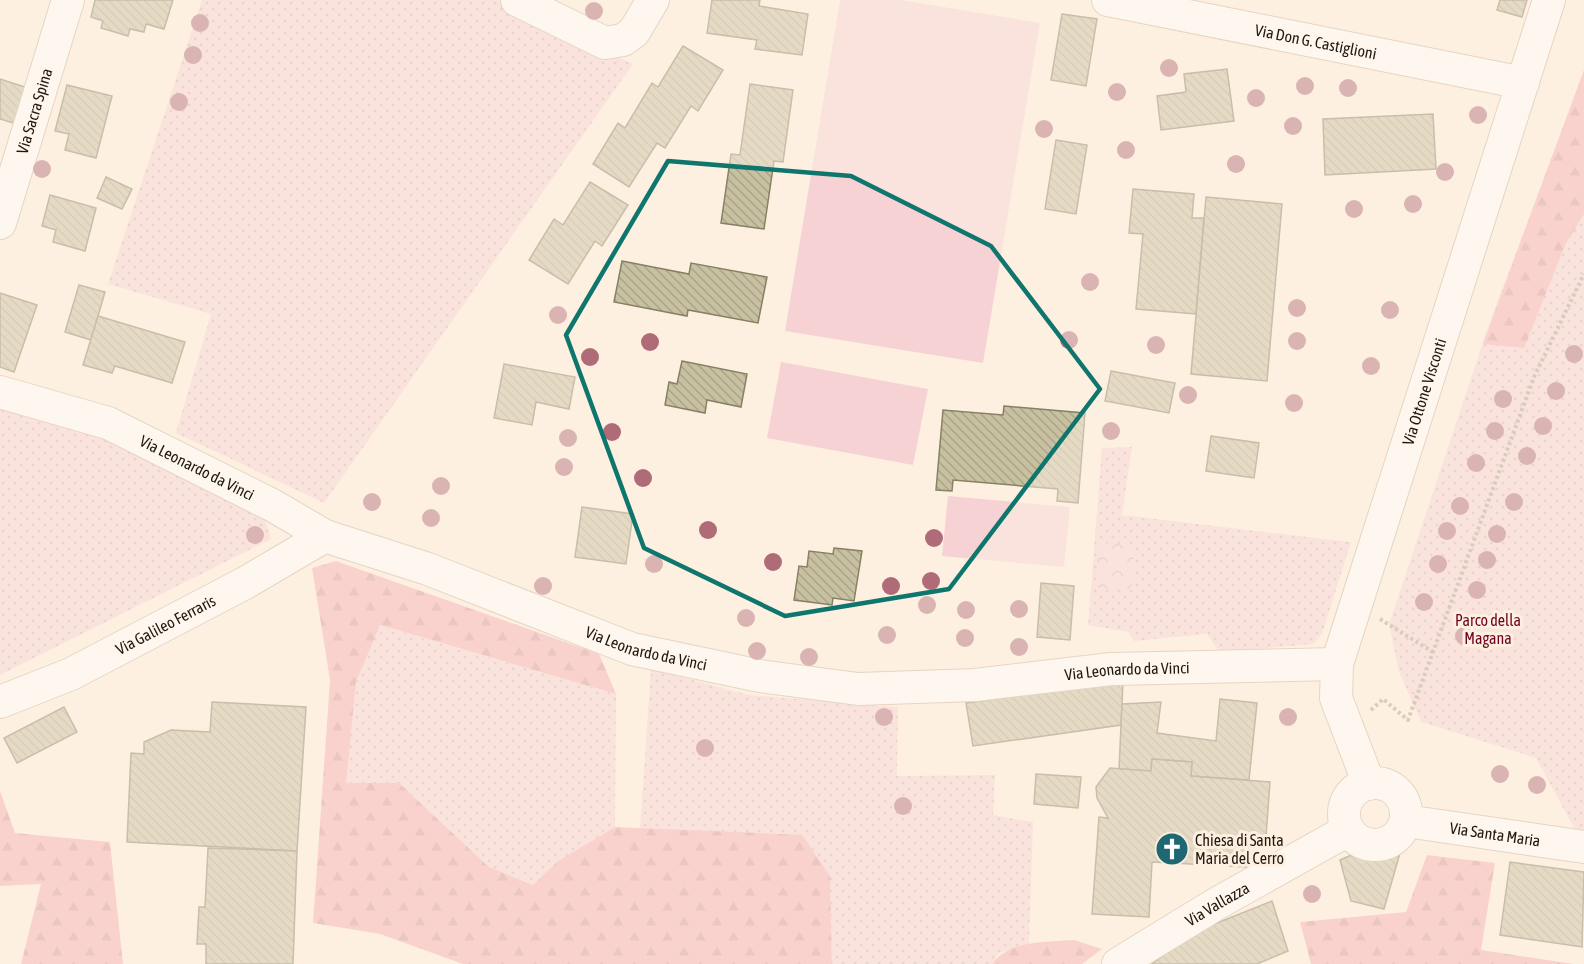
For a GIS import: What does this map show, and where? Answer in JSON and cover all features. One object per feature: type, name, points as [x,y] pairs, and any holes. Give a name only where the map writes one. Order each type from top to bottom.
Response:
[{"type":"street","name":"Via Sacra Spina","points":[[0,223],[68,0]]},
{"type":"street","points":[[517,0],[605,43],[623,40],[634,32],[653,0]]},
{"type":"street","name":"Via Don G. Castiglioni","points":[[1108,0],[1523,83]]},
{"type":"street","name":"Via Ottone Visconti","points":[[1369,784],[1336,698],[1337,664],[1549,0]]},
{"type":"street","name":"Via Leonardo da Vinci","points":[[0,392],[108,423],[272,505],[325,536],[428,569],[632,649],[760,676],[858,689],[975,685],[1122,669],[1337,664]]},
{"type":"street","name":"Via Galileo Ferraris","points":[[0,702],[71,674],[245,583],[325,536]]},
{"type":"street","points":[[1369,784],[1389,786],[1397,792],[1407,810],[1406,821],[1395,839],[1385,844],[1364,844],[1347,830],[1344,807],[1358,788],[1369,784]]},
{"type":"street","name":"Via Santa Maria","points":[[1406,821],[1584,847]]},
{"type":"street","name":"Via Vallazza","points":[[1118,964],[1216,904],[1347,830]]},
{"type":"path","points":[[1347,730],[1383,699],[1407,720],[1534,377],[1584,274]]},
{"type":"path","points":[[1356,609],[1373,614],[1401,635],[1433,652]]},
{"type":"highlighted area","points":[[668,161],[851,176],[991,246],[1100,389],[949,589],[785,616],[644,548],[566,335]]},
{"type":"green space","points":[[202,0],[498,0],[633,64],[324,503],[176,433],[211,314],[108,284]]},
{"type":"green space","points":[[840,0],[901,0],[1040,23],[983,363],[785,331]]},
{"type":"green space","name":"Parco della Magana","points":[[1584,70],[1584,830],[1574,828],[1536,758],[1421,722],[1399,672],[1389,624],[1488,327]]},
{"type":"green space","points":[[1584,70],[1584,214],[1566,243],[1524,348],[1483,344]]},
{"type":"green space","points":[[781,362],[928,389],[913,465],[767,438]]},
{"type":"green space","points":[[0,402],[66,419],[263,512],[271,539],[0,675]]},
{"type":"green space","points":[[1132,447],[1122,515],[1351,542],[1322,634],[1313,644],[1219,652],[1207,634],[1134,641],[1128,632],[1088,625],[1102,448]]},
{"type":"green space","points":[[948,496],[1070,507],[1064,567],[942,556]]},
{"type":"green space","points":[[1098,543],[1134,544],[1132,590],[1096,588]]},
{"type":"green space","points":[[336,561],[599,654],[616,694],[380,625],[356,682],[346,783],[399,783],[489,867],[533,885],[558,861],[615,827],[802,835],[830,876],[832,964],[463,964],[380,934],[313,923],[330,680],[312,568]]},
{"type":"green space","points":[[379,625],[616,694],[615,827],[558,861],[534,885],[489,867],[399,783],[345,783],[356,682]]},
{"type":"green space","points":[[651,669],[749,695],[898,707],[897,776],[995,775],[993,815],[1033,822],[1029,944],[999,953],[992,964],[832,964],[831,912],[706,833],[640,828]]},
{"type":"green space","points":[[0,791],[15,833],[110,842],[123,964],[21,964],[41,884],[0,886]]},
{"type":"green space","points":[[1427,855],[1495,863],[1481,950],[1574,964],[1311,964],[1300,922],[1406,912]]},
{"type":"green space","points":[[1074,940],[1102,949],[1082,964],[992,964],[999,956],[1018,946]]},
{"type":"building","points":[[95,0],[173,0],[164,29],[146,24],[144,32],[130,29],[128,36],[101,28],[103,21],[91,17]]},
{"type":"building","points":[[712,0],[760,0],[759,6],[808,14],[802,55],[755,49],[757,40],[707,33]]},
{"type":"building","points":[[1500,0],[1527,0],[1522,17],[1497,10]]},
{"type":"building","points":[[1062,14],[1097,19],[1086,86],[1051,80]]},
{"type":"building","points":[[683,46],[723,70],[698,111],[691,106],[665,148],[657,143],[629,187],[593,164],[618,123],[625,128],[652,83],[658,87]]},
{"type":"building","points":[[1227,69],[1234,121],[1161,130],[1157,96],[1186,92],[1184,74]]},
{"type":"building","points":[[0,79],[28,88],[17,124],[0,119]]},
{"type":"building","points":[[750,84],[793,90],[783,162],[774,161],[764,229],[721,223],[731,154],[740,155]]},
{"type":"building","points":[[67,85],[112,96],[96,158],[65,150],[69,134],[55,131]]},
{"type":"building","points":[[1433,114],[1436,169],[1325,175],[1323,119]]},
{"type":"building","points":[[1056,140],[1087,145],[1076,214],[1045,209]]},
{"type":"building","points":[[106,177],[132,189],[122,209],[97,198]]},
{"type":"building","points":[[590,182],[628,205],[602,246],[595,241],[568,284],[529,260],[554,219],[563,225]]},
{"type":"building","points":[[1133,189],[1194,194],[1192,218],[1204,218],[1196,314],[1136,309],[1143,234],[1129,233]]},
{"type":"building","points":[[50,195],[96,208],[85,251],[53,242],[56,230],[42,226]]},
{"type":"building","points":[[1206,197],[1282,204],[1267,381],[1191,374]]},
{"type":"building","points":[[622,261],[689,274],[691,263],[767,277],[758,323],[688,310],[687,316],[614,302]]},
{"type":"building","points":[[79,285],[105,292],[91,340],[65,332]]},
{"type":"building","points":[[0,293],[37,305],[14,372],[0,367]]},
{"type":"building","points":[[98,316],[185,342],[172,383],[115,366],[112,373],[83,365]]},
{"type":"building","points":[[682,361],[747,374],[741,407],[707,400],[705,413],[665,405],[669,382],[677,384]]},
{"type":"building","points":[[504,364],[575,377],[569,409],[536,402],[532,425],[494,418]]},
{"type":"building","points":[[1111,371],[1175,383],[1169,413],[1105,401]]},
{"type":"building","points":[[1004,406],[1085,413],[1078,503],[1057,501],[1058,489],[953,480],[952,491],[936,490],[943,410],[1003,415]]},
{"type":"building","points":[[1211,436],[1259,443],[1254,478],[1206,471]]},
{"type":"building","points":[[582,507],[633,514],[626,564],[575,557]]},
{"type":"building","points":[[834,548],[862,551],[854,601],[833,598],[832,605],[794,600],[799,566],[807,567],[809,551],[833,554]]},
{"type":"building","points":[[1041,583],[1074,586],[1070,640],[1037,637]]},
{"type":"building","points":[[1123,681],[1121,725],[973,746],[966,703]]},
{"type":"building","points":[[1220,699],[1257,703],[1249,780],[1191,776],[1192,762],[1152,759],[1151,771],[1119,769],[1122,704],[1161,702],[1157,733],[1216,741]]},
{"type":"building","points":[[212,702],[306,707],[297,851],[127,842],[131,753],[144,754],[144,742],[171,730],[210,732]]},
{"type":"building","points":[[64,707],[77,732],[17,763],[4,738]]},
{"type":"building","name":"Chiesa di Santa Maria del Cerro","points":[[1152,759],[1192,762],[1191,776],[1270,782],[1266,836],[1249,835],[1247,867],[1152,862],[1149,917],[1092,914],[1099,817],[1108,818],[1097,798],[1096,787],[1110,768],[1151,771]]},
{"type":"building","points":[[1036,774],[1081,777],[1078,808],[1034,804]]},
{"type":"building","points":[[208,848],[297,851],[293,964],[206,964],[206,944],[197,944],[199,907],[205,907]]},
{"type":"building","points":[[1388,848],[1400,853],[1384,909],[1351,901],[1340,860],[1365,849]]},
{"type":"building","points":[[1510,862],[1584,872],[1582,947],[1500,935]]},
{"type":"building","points":[[1272,901],[1288,951],[1257,964],[1152,964],[1192,933]]},
{"type":"place","name":"Chiesa di Santa Maria del Cerro","points":[[1172,849]]}]
